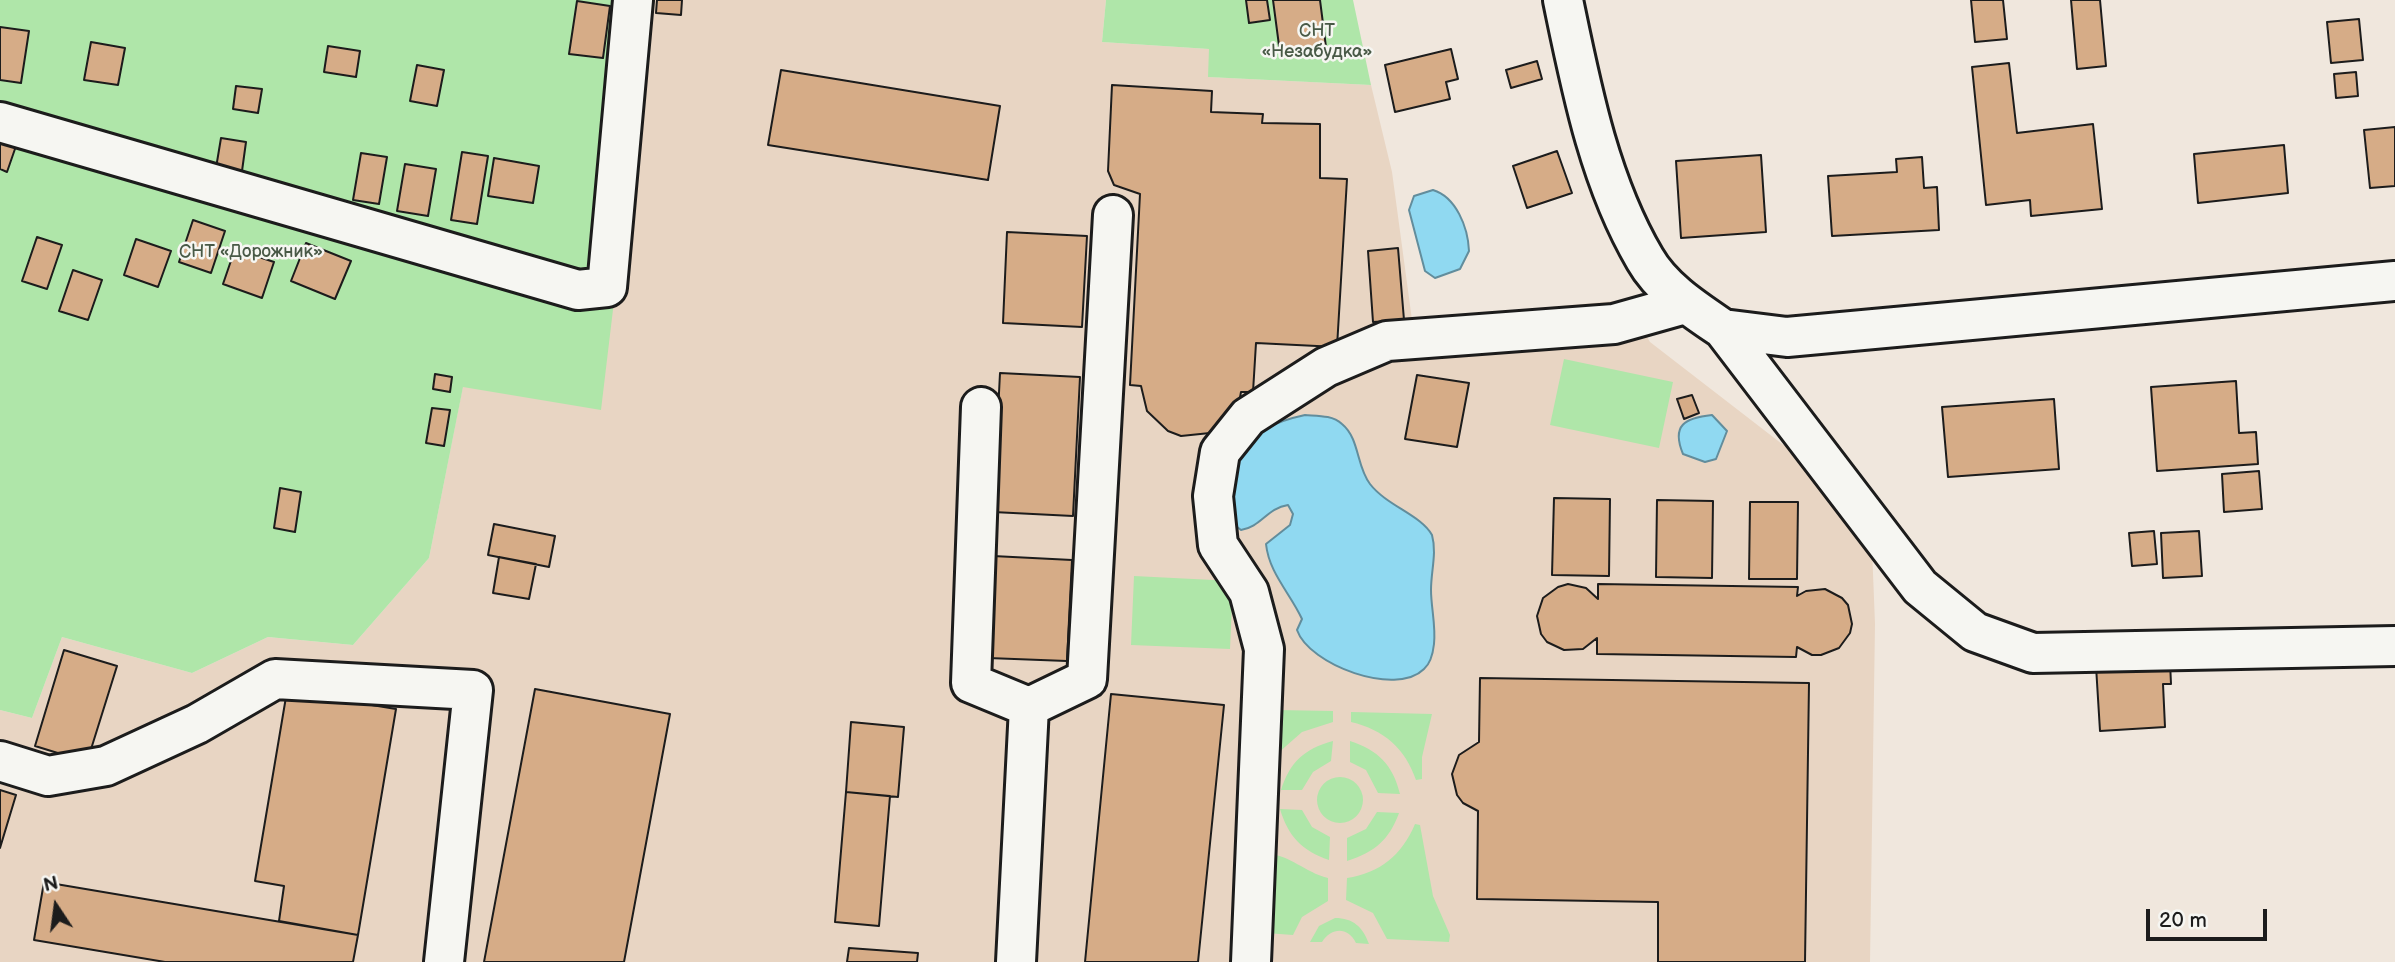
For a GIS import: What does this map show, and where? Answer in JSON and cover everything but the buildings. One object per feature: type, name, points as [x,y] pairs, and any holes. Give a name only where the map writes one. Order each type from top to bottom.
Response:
[{"type":"street","points":[[0,122],[578,290],[607,287],[633,0]]},
{"type":"street","points":[[1563,0],[1586,110],[1616,198],[1645,260],[1685,304],[1723,329],[1920,587],[1975,632],[2034,653],[2395,646]]},
{"type":"street","points":[[981,407],[971,683],[1029,707],[1087,680],[1113,215]]},
{"type":"street","points":[[1723,329],[1787,337],[2395,281]]},
{"type":"street","points":[[1251,962],[1264,649],[1249,592],[1218,545],[1213,496],[1220,452],[1248,417],[1294,386],[1326,367],[1387,341],[1614,324],[1685,304]]},
{"type":"street","points":[[0,761],[48,776],[106,766],[197,724],[275,680],[473,690],[444,962]]},
{"type":"street","points":[[1016,962],[1029,707]]},
{"type":"shaded area","points":[[650,0],[1106,0],[1102,42],[1209,49],[1209,77],[1371,85],[1392,172],[1412,320],[1625,300],[1650,342],[1795,454],[1872,548],[1875,624],[1870,962],[0,962],[0,710],[32,718],[62,637],[192,673],[268,637],[353,645],[429,558],[463,386]]},
{"type":"green space","name":"СНТ «Дорожник»","points":[[0,0],[650,0],[601,410],[463,387],[429,558],[353,645],[268,637],[192,673],[62,637],[32,718],[0,710]]},
{"type":"green space","name":"СНТ «Незабудка»","points":[[1106,0],[1353,0],[1371,85],[1208,77],[1209,49],[1102,42]]},
{"type":"green space","points":[[1564,359],[1673,382],[1659,448],[1550,425]]},
{"type":"green space","points":[[1134,576],[1233,581],[1230,649],[1131,645]]},
{"type":"green space","points":[[1276,710],[1333,711],[1333,722],[1302,732],[1277,754]]},
{"type":"green space","points":[[1351,712],[1432,714],[1422,757],[1422,779],[1416,780],[1406,759],[1392,742],[1374,730],[1351,722]]},
{"type":"green space","points":[[1333,741],[1331,761],[1313,772],[1302,790],[1281,790],[1289,772],[1300,758],[1314,748]]},
{"type":"green space","points":[[1350,741],[1369,749],[1383,760],[1393,775],[1400,794],[1378,793],[1366,770],[1350,762]]},
{"type":"green space","points":[[1340,777],[1357,783],[1363,800],[1357,817],[1340,823],[1323,817],[1317,800],[1323,783]]},
{"type":"green space","points":[[1280,809],[1302,810],[1312,827],[1330,837],[1329,860],[1311,852],[1297,841],[1287,827]]},
{"type":"green space","points":[[1377,812],[1399,813],[1391,831],[1380,844],[1366,854],[1347,861],[1347,838],[1366,829]]},
{"type":"green space","points":[[1415,824],[1420,825],[1433,896],[1450,935],[1449,942],[1387,939],[1373,913],[1346,900],[1347,878],[1370,872],[1388,861],[1404,845]]},
{"type":"green space","points":[[1267,854],[1283,857],[1328,878],[1328,901],[1302,917],[1293,935],[1266,933]]},
{"type":"green space","points":[[1335,918],[1357,925],[1369,944],[1356,943],[1349,934],[1340,931],[1330,934],[1322,942],[1310,942],[1319,926]]},
{"type":"water","points":[[1433,190],[1448,199],[1459,214],[1469,251],[1460,269],[1435,278],[1425,271],[1409,210],[1414,196]]},
{"type":"water","points":[[1305,415],[1329,417],[1342,424],[1352,437],[1362,469],[1370,484],[1377,492],[1420,522],[1432,535],[1434,647],[1426,667],[1411,677],[1394,680],[1354,673],[1318,655],[1305,643],[1297,630],[1302,619],[1271,564],[1266,544],[1290,525],[1293,514],[1288,505],[1275,510],[1248,528],[1241,530],[1232,523],[1234,482],[1243,451],[1266,429]]},
{"type":"water","points":[[1712,415],[1727,431],[1716,459],[1705,462],[1683,454],[1679,436],[1683,425],[1694,418]]}]
